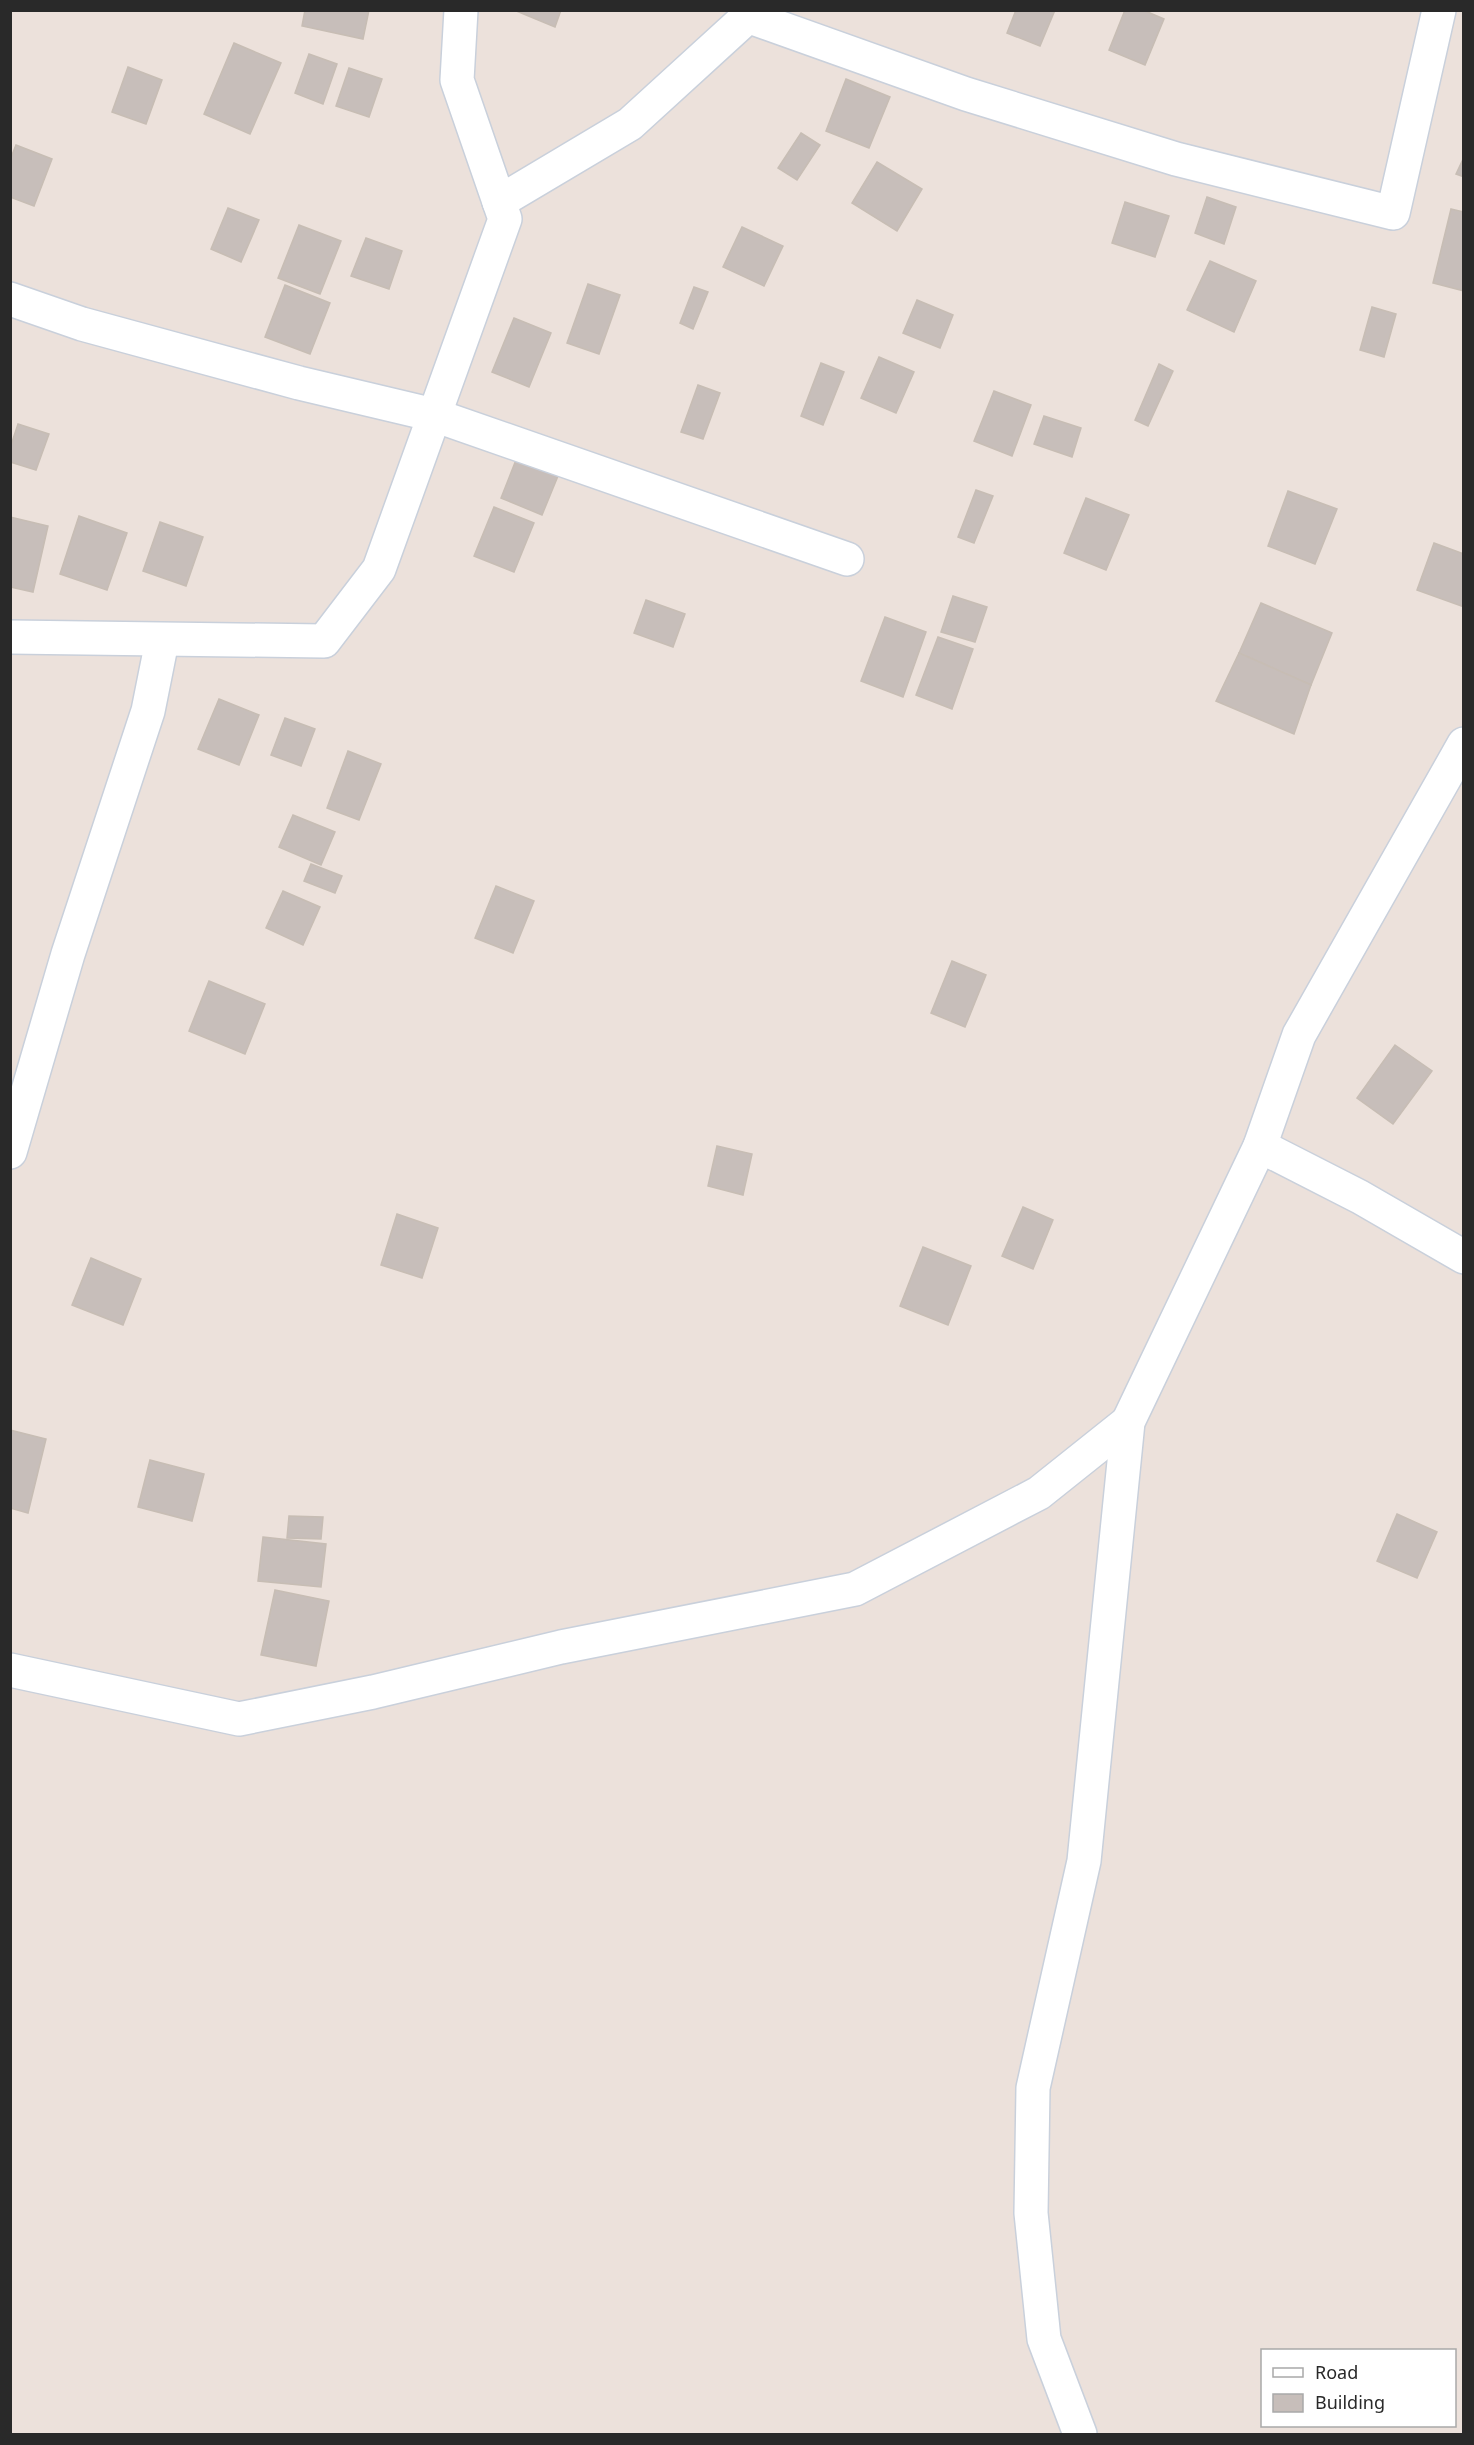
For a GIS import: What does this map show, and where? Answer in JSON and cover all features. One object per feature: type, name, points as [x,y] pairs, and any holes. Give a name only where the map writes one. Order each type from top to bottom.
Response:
[{"type":"street","points":[[10,637],[324,642],[379,569],[505,219],[457,80],[461,10]]},
{"type":"street","points":[[499,202],[630,124],[751,13],[966,94],[1165,155],[1393,213],[1439,10]]},
{"type":"street","points":[[10,299],[82,324],[299,383],[434,415],[847,559]]},
{"type":"street","points":[[10,1152],[68,954],[148,711],[162,641]]},
{"type":"street","points":[[1080,2434],[1044,2339],[1031,2213],[1033,2088],[1084,1861],[1128,1422],[1260,1146],[1299,1035],[1464,744]]},
{"type":"street","points":[[1260,1146],[1360,1197],[1464,1257]]},
{"type":"street","points":[[10,1670],[239,1719],[373,1692],[561,1647],[855,1589],[1039,1493],[1128,1422]]},
{"type":"building","points":[[305,10],[369,10],[363,39],[302,26]]},
{"type":"building","points":[[514,10],[561,10],[555,27]]},
{"type":"building","points":[[1016,10],[1055,10],[1040,46],[1007,33]]},
{"type":"building","points":[[1125,10],[1143,10],[1164,19],[1145,65],[1109,50]]},
{"type":"building","points":[[234,43],[281,63],[250,134],[204,114]]},
{"type":"building","points":[[309,54],[337,64],[323,104],[295,93]]},
{"type":"building","points":[[128,67],[162,80],[146,124],[112,112]]},
{"type":"building","points":[[349,68],[382,79],[369,117],[336,106]]},
{"type":"building","points":[[846,79],[890,97],[869,148],[826,131]]},
{"type":"building","points":[[801,133],[820,145],[797,180],[778,168]]},
{"type":"building","points":[[16,145],[52,159],[34,206],[10,197],[10,160]]},
{"type":"building","points":[[1464,157],[1464,177],[1456,174]]},
{"type":"building","points":[[877,162],[922,189],[897,231],[852,203]]},
{"type":"building","points":[[1207,197],[1236,207],[1224,244],[1195,233]]},
{"type":"building","points":[[1125,202],[1169,216],[1155,257],[1112,243]]},
{"type":"building","points":[[228,208],[259,220],[241,262],[211,249]]},
{"type":"building","points":[[1451,209],[1464,212],[1464,291],[1433,283]]},
{"type":"building","points":[[299,225],[341,241],[320,294],[278,278]]},
{"type":"building","points":[[742,227],[783,246],[764,286],[723,267]]},
{"type":"building","points":[[366,238],[402,251],[389,289],[351,276]]},
{"type":"building","points":[[1210,261],[1256,281],[1234,332],[1187,310]]},
{"type":"building","points":[[588,284],[620,295],[599,354],[567,343]]},
{"type":"building","points":[[285,285],[330,303],[310,354],[265,337]]},
{"type":"building","points":[[694,287],[708,292],[693,329],[680,323]]},
{"type":"building","points":[[917,300],[953,315],[940,348],[903,333]]},
{"type":"building","points":[[1372,307],[1396,314],[1384,357],[1360,350]]},
{"type":"building","points":[[514,318],[551,333],[529,387],[492,372]]},
{"type":"building","points":[[879,357],[914,372],[896,413],[861,398]]},
{"type":"building","points":[[821,363],[844,372],[823,425],[801,416]]},
{"type":"building","points":[[1159,364],[1173,371],[1148,426],[1135,420]]},
{"type":"building","points":[[698,385],[720,393],[703,439],[681,432]]},
{"type":"building","points":[[994,391],[1031,405],[1012,456],[974,441]]},
{"type":"building","points":[[1044,416],[1081,428],[1072,457],[1034,444]]},
{"type":"building","points":[[18,424],[49,434],[36,470],[10,462],[10,448]]},
{"type":"building","points":[[516,460],[558,476],[542,515],[501,498]]},
{"type":"building","points":[[976,490],[993,496],[974,543],[958,537]]},
{"type":"building","points":[[1288,491],[1337,509],[1315,564],[1268,546]]},
{"type":"building","points":[[1086,498],[1129,515],[1106,570],[1064,553]]},
{"type":"building","points":[[494,507],[534,523],[514,572],[474,556]]},
{"type":"building","points":[[79,516],[127,533],[107,590],[60,574]]},
{"type":"building","points":[[10,517],[48,526],[33,592],[10,587]]},
{"type":"building","points":[[160,522],[203,537],[186,586],[143,571]]},
{"type":"building","points":[[1434,543],[1464,554],[1464,607],[1417,590]]},
{"type":"building","points":[[953,596],[987,607],[975,642],[941,632]]},
{"type":"building","points":[[646,600],[685,614],[673,647],[634,633]]},
{"type":"building","points":[[1261,603],[1332,633],[1311,685],[1239,653]]},
{"type":"building","points":[[885,617],[926,632],[903,697],[861,681]]},
{"type":"building","points":[[938,637],[973,649],[952,709],[916,695]]},
{"type":"building","points":[[1239,653],[1311,685],[1294,734],[1216,701]]},
{"type":"building","points":[[219,699],[259,715],[239,765],[198,749]]},
{"type":"building","points":[[285,718],[315,729],[301,766],[271,755]]},
{"type":"building","points":[[348,751],[381,764],[359,820],[327,808]]},
{"type":"building","points":[[293,815],[335,832],[321,865],[279,847]]},
{"type":"building","points":[[311,864],[342,876],[335,893],[304,881]]},
{"type":"building","points":[[496,886],[534,901],[513,953],[475,938]]},
{"type":"building","points":[[283,891],[320,907],[303,945],[266,928]]},
{"type":"building","points":[[952,961],[986,975],[965,1027],[931,1013]]},
{"type":"building","points":[[209,981],[265,1004],[245,1054],[189,1031]]},
{"type":"building","points":[[1395,1045],[1432,1071],[1393,1124],[1357,1098]]},
{"type":"building","points":[[717,1146],[752,1154],[743,1195],[708,1186]]},
{"type":"building","points":[[1023,1207],[1053,1220],[1033,1269],[1002,1256]]},
{"type":"building","points":[[397,1214],[438,1228],[422,1278],[381,1265]]},
{"type":"building","points":[[923,1247],[971,1266],[948,1325],[900,1306]]},
{"type":"building","points":[[91,1258],[141,1279],[123,1325],[72,1305]]},
{"type":"building","points":[[10,1430],[46,1439],[28,1513],[10,1508]]},
{"type":"building","points":[[150,1460],[204,1474],[192,1521],[138,1507]]},
{"type":"building","points":[[1397,1514],[1437,1532],[1417,1578],[1377,1561]]},
{"type":"building","points":[[289,1516],[323,1517],[321,1539],[287,1538]]},
{"type":"building","points":[[263,1537],[326,1544],[321,1587],[258,1581]]},
{"type":"building","points":[[275,1590],[329,1601],[316,1666],[261,1655]]}]
